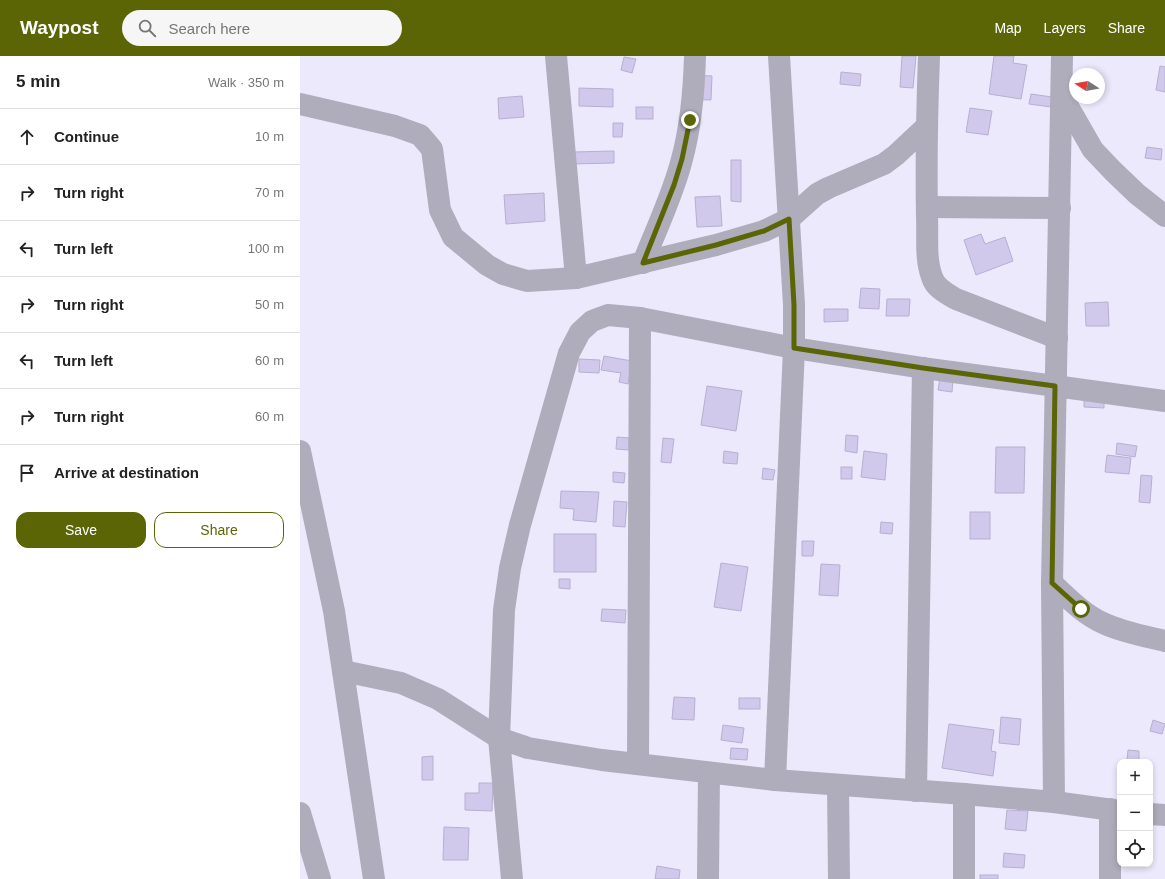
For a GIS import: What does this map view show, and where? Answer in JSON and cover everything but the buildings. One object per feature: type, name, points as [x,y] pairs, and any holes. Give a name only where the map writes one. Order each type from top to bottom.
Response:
[{"type":"street","points":[[556,56],[576,278]]},
{"type":"street","points":[[643,263],[674,185],[682,159],[690,120],[694,83],[694,56]]},
{"type":"street","points":[[775,780],[794,348],[794,305],[779,56]]},
{"type":"street","points":[[929,56],[927,207],[928,262],[932,279],[942,292],[956,299],[1057,338]]},
{"type":"street","points":[[1054,802],[1052,583],[1062,56]]},
{"type":"street","points":[[1061,94],[1093,150],[1113,172],[1137,194],[1165,216]]},
{"type":"street","points":[[300,104],[395,126],[420,135],[432,149],[440,210],[453,237],[487,265],[503,274],[527,281],[576,278],[716,245],[764,231],[789,219],[817,194],[884,164],[896,155],[927,126]]},
{"type":"street","points":[[927,207],[1060,208]]},
{"type":"street","points":[[512,879],[499,738],[504,610],[510,568],[520,525],[569,353],[580,332],[592,320],[608,315],[640,318],[794,348],[923,368],[1165,401]]},
{"type":"street","points":[[638,764],[640,318]]},
{"type":"street","points":[[916,791],[923,368]]},
{"type":"street","points":[[300,451],[334,611],[374,879]]},
{"type":"street","points":[[1052,583],[1081,609],[1102,623],[1135,634],[1165,641]]},
{"type":"street","points":[[343,671],[401,683],[438,699],[499,738],[528,748],[602,760],[775,780],[964,794],[1054,802],[1115,810],[1110,879]]},
{"type":"street","points":[[708,879],[709,773]]},
{"type":"street","points":[[838,785],[839,879]]},
{"type":"street","points":[[964,794],[964,879]]},
{"type":"street","points":[[300,813],[320,879]]},
{"type":"street","points":[[1153,814],[1165,815]]},
{"type":"route","points":[[690,120],[682,159],[674,185],[643,263],[658,258],[716,245],[764,231],[789,219],[794,305],[794,348],[923,368],[1055,386],[1052,583],[1081,609]]}]
